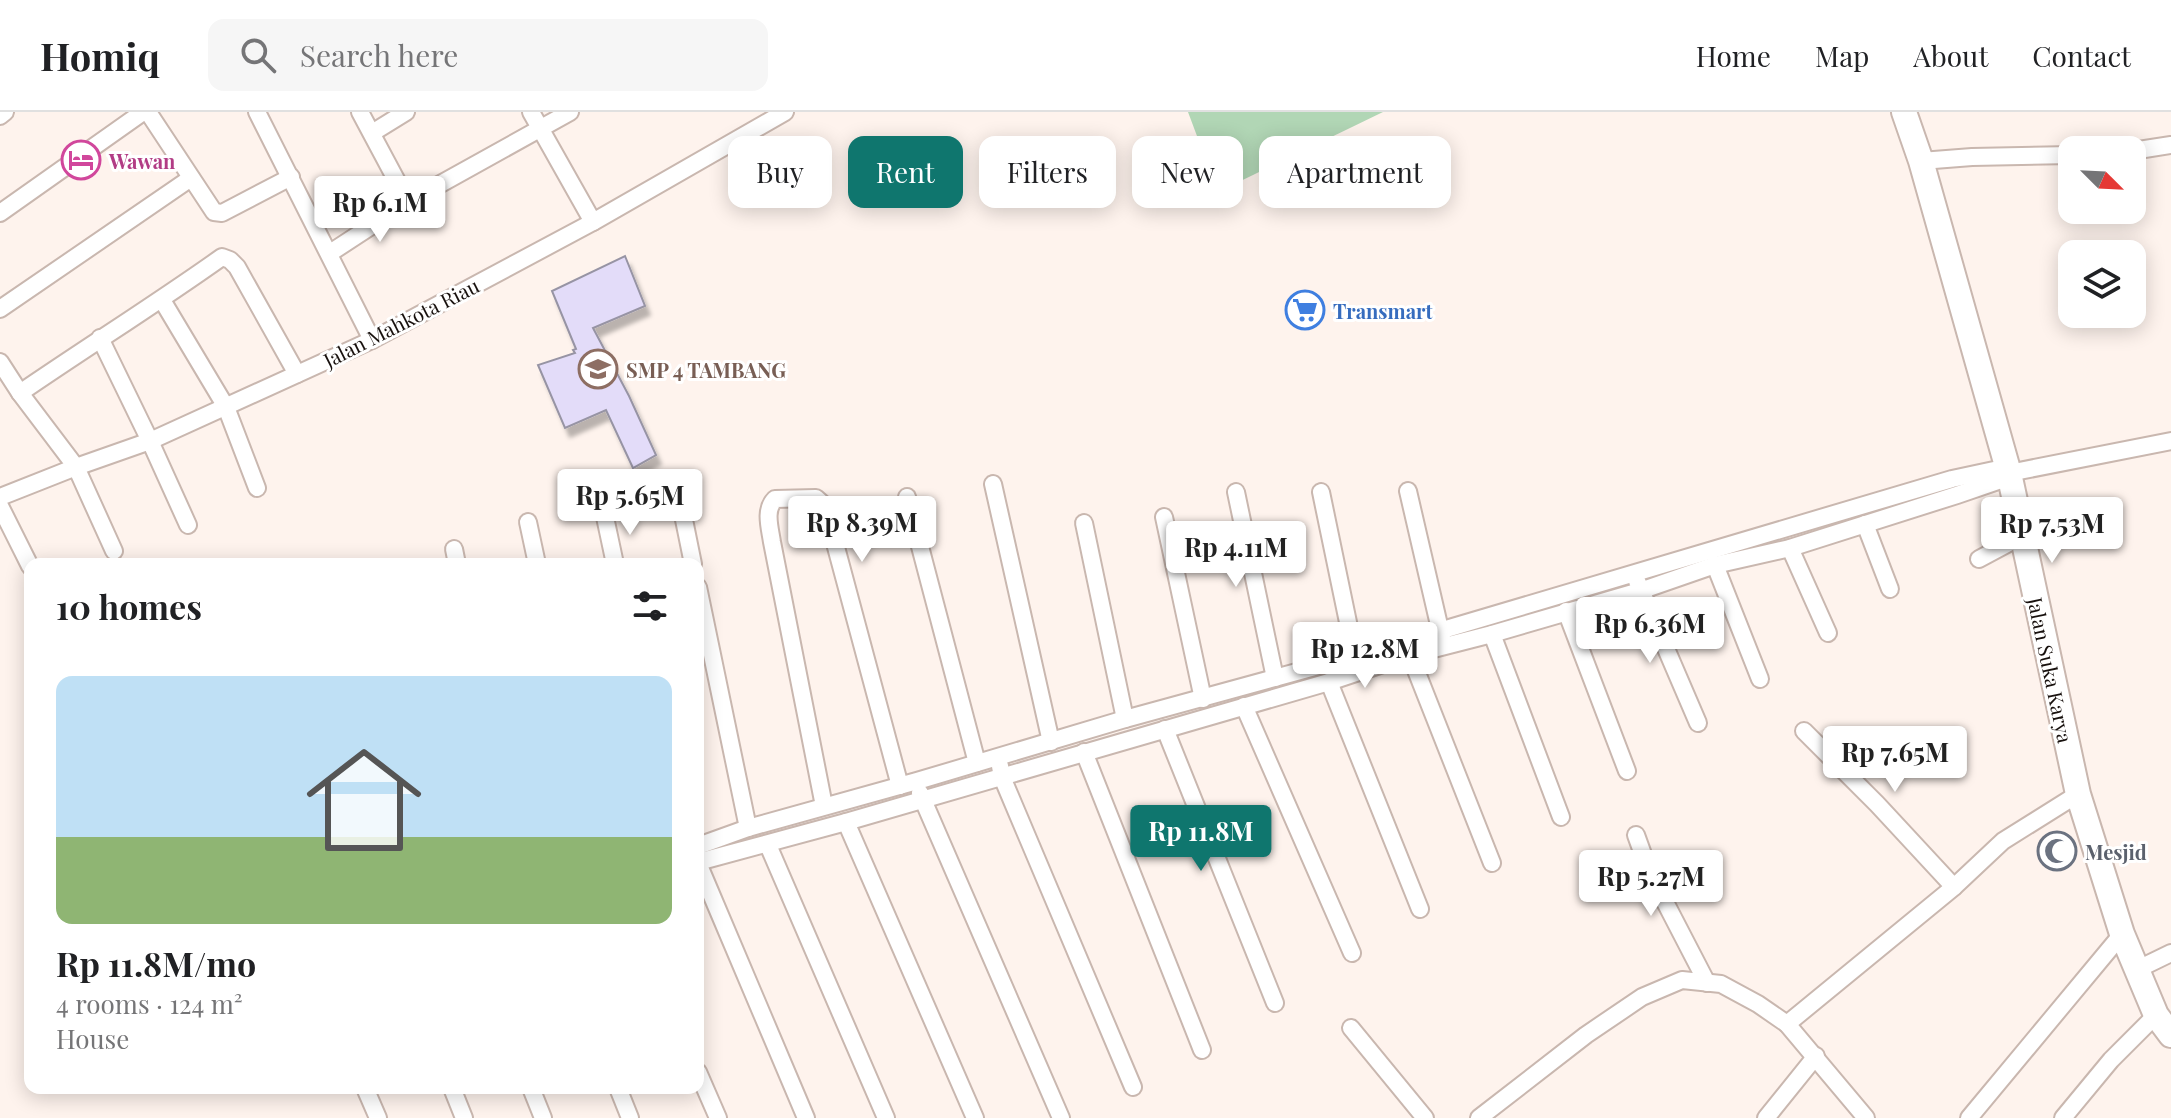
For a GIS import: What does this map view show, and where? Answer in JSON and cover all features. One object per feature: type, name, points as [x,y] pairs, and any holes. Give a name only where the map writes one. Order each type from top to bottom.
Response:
[{"type":"main road","name":"Jalan Suka Karya","points":[[1904,112],[1921,161],[2009,473],[2078,794],[2122,934],[2156,1015],[2171,1035]]},
{"type":"street","points":[[0,116],[5,112]]},
{"type":"street","points":[[0,213],[145,112],[214,212],[222,213],[291,177]]},
{"type":"street","points":[[257,112],[372,340]]},
{"type":"street","points":[[360,112],[408,202]]},
{"type":"street","points":[[372,133],[406,112]]},
{"type":"street","points":[[531,112],[593,222]]},
{"type":"street","points":[[330,253],[408,202],[570,112]]},
{"type":"street","name":"Jalan Mahkota Riau","points":[[0,497],[150,441],[372,340],[593,222],[785,112]]},
{"type":"street","points":[[2146,149],[2171,145]]},
{"type":"street","points":[[1921,161],[2058,155]]},
{"type":"street","points":[[0,309],[191,178]]},
{"type":"street","points":[[20,393],[222,257],[237,267],[297,374]]},
{"type":"street","points":[[162,300],[226,407],[257,488]]},
{"type":"street","points":[[100,338],[188,525]]},
{"type":"street","points":[[0,362],[76,467],[114,551]]},
{"type":"street","points":[[704,844],[748,828],[1125,719],[1275,678],[1442,638],[1634,573],[1952,479],[1994,470],[2009,473],[2171,441]]},
{"type":"street","points":[[704,861],[1329,682],[1365,658],[1410,655],[1442,638],[1492,634],[1640,591],[1715,565],[1790,548],[2001,480],[2009,473]]},
{"type":"street","points":[[993,484],[1051,742]]},
{"type":"street","points":[[1408,491],[1442,638]]},
{"type":"street","points":[[1236,492],[1275,678]]},
{"type":"street","points":[[1321,492],[1365,658]]},
{"type":"street","points":[[907,497],[977,763]]},
{"type":"street","points":[[824,806],[772,542],[768,516],[775,499],[816,498],[825,506],[900,786]]},
{"type":"street","points":[[680,500],[692,558]]},
{"type":"street","points":[[0,506],[26,558]]},
{"type":"street","points":[[605,517],[614,558]]},
{"type":"street","points":[[1164,517],[1203,699]]},
{"type":"street","points":[[528,522],[536,558]]},
{"type":"street","points":[[1084,523],[1125,719]]},
{"type":"street","points":[[1865,524],[1890,589]]},
{"type":"street","points":[[1979,559],[2022,536]]},
{"type":"street","points":[[1790,548],[1828,633]]},
{"type":"street","points":[[1715,565],[1760,679]]},
{"type":"street","points":[[1634,573],[1698,723]]},
{"type":"street","points":[[1566,611],[1627,771]]},
{"type":"street","points":[[704,616],[748,828]]},
{"type":"street","points":[[1492,634],[1561,817]]},
{"type":"street","points":[[1410,655],[1492,863]]},
{"type":"street","points":[[1329,682],[1420,909]]},
{"type":"street","points":[[1244,706],[1352,953]]},
{"type":"street","points":[[1165,729],[1275,1003]]},
{"type":"street","points":[[1804,731],[1954,887]]},
{"type":"street","points":[[1084,752],[1202,1050]]},
{"type":"street","points":[[998,757],[1002,777],[1133,1087]]},
{"type":"street","points":[[917,781],[922,800],[1061,1118]]},
{"type":"street","points":[[1787,1024],[1954,887],[2003,841],[2078,794]]},
{"type":"street","points":[[846,822],[975,1118]]},
{"type":"street","points":[[1636,835],[1649,871],[1707,983]]},
{"type":"street","points":[[768,845],[886,1118]]},
{"type":"street","points":[[704,877],[806,1118]]},
{"type":"street","points":[[1969,1118],[2122,934]]},
{"type":"street","points":[[2136,970],[2171,953]]},
{"type":"street","points":[[1479,1118],[1586,1035],[1642,997],[1682,980],[1721,984],[1787,1024],[1866,1118]]},
{"type":"street","points":[[2063,1118],[2111,1060],[2156,1015]]},
{"type":"street","points":[[1351,1028],[1425,1118]]},
{"type":"street","points":[[1766,1118],[1816,1056]]},
{"type":"street","points":[[704,1086],[718,1118]]},
{"type":"street","points":[[368,1094],[378,1118]]},
{"type":"street","points":[[454,1094],[464,1118]]},
{"type":"street","points":[[533,1094],[543,1118]]},
{"type":"street","points":[[620,1094],[630,1118]]},
{"type":"green space","points":[[1188,112],[1383,112],[1334,136],[1259,136],[1259,172],[1243,180],[1243,136],[1197,136]]},
{"type":"building","points":[[625,256],[645,306],[593,328],[656,455],[633,468],[606,410],[565,428],[538,365],[575,353],[573,350],[576,349],[552,291]]},
{"type":"place","name":"Wawan","points":[[81,160]]},
{"type":"place","name":"Transmart","points":[[1305,310]]},
{"type":"place","name":"SMP 4 TAMBANG","points":[[598,369]]},
{"type":"place","name":"Mesjid","points":[[2057,851]]}]
